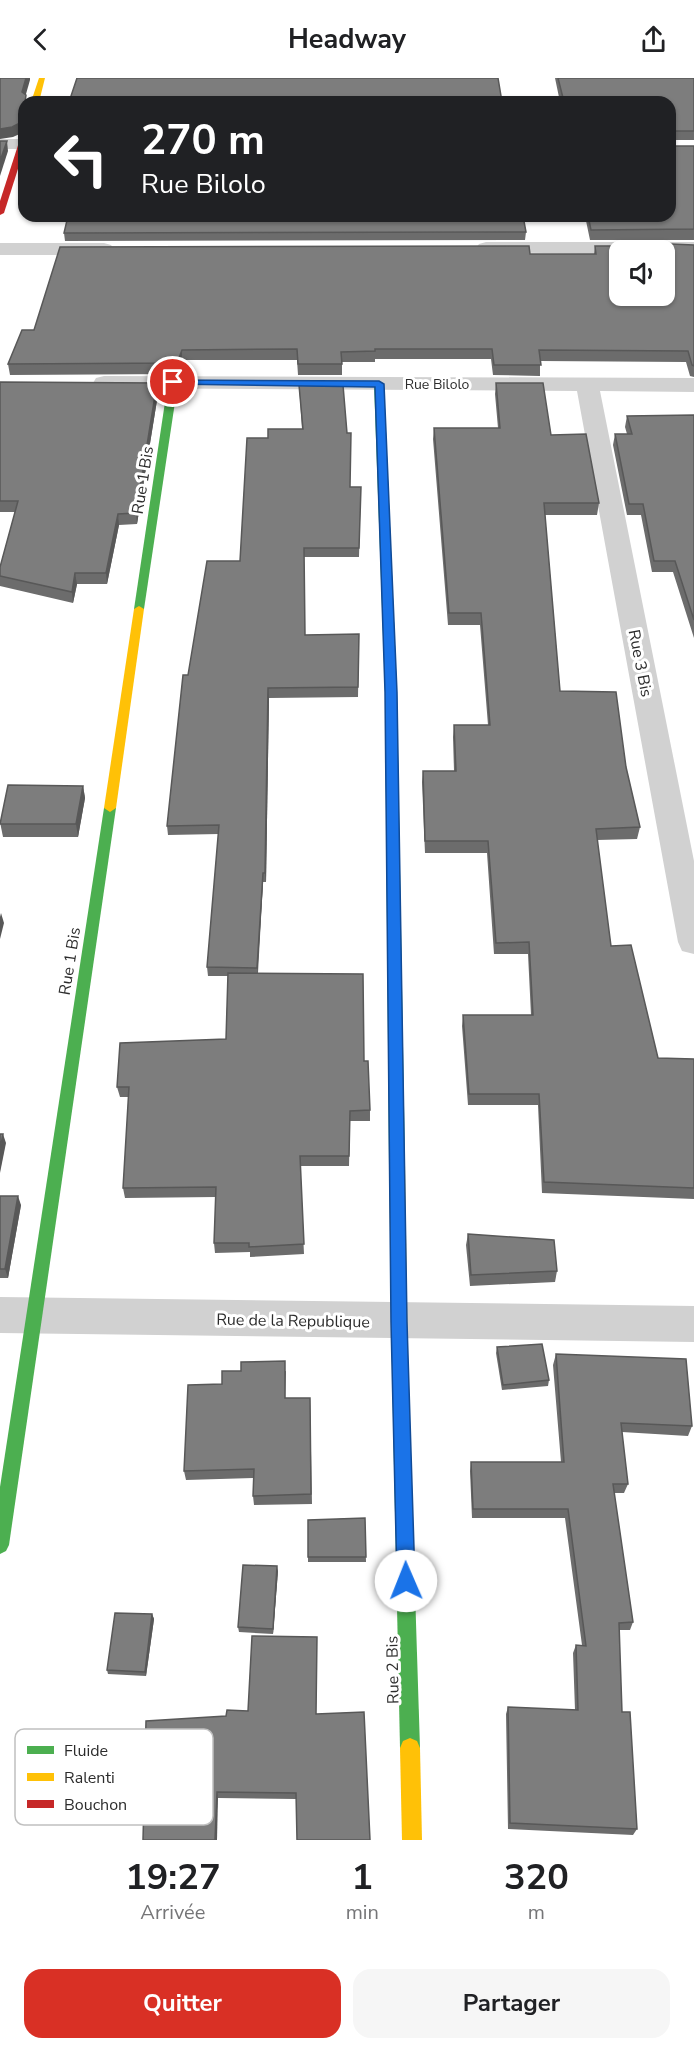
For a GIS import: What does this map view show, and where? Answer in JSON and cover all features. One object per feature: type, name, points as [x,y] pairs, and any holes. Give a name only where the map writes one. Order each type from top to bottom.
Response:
[{"type":"street","points":[[37,96],[42,78]]},
{"type":"street","points":[[0,144],[18,142]]},
{"type":"street","points":[[0,213],[18,157]]},
{"type":"street","points":[[467,248],[694,248]]},
{"type":"street","points":[[0,249],[120,249]]},
{"type":"street","name":"Rue 1 Bis","points":[[0,1545],[16,1316],[173,382]]},
{"type":"street","name":"Rue Bilolo","points":[[81,383],[694,385]]},
{"type":"street","name":"Rue 2 Bis","points":[[379,384],[391,692],[399,1322],[412,1840]]},
{"type":"street","name":"Rue 3 Bis","points":[[587,385],[694,942]]},
{"type":"street","name":"Rue de la Republique","points":[[16,1316],[694,1324]]},
{"type":"building","points":[[0,78],[26,78],[22,92],[26,96],[18,96],[18,124],[0,129]]},
{"type":"building","points":[[77,78],[498,78],[501,96],[71,96]]},
{"type":"building","points":[[558,78],[694,78],[694,131],[676,131],[676,96],[562,96]]},
{"type":"building","points":[[0,141],[7,141],[0,161]]},
{"type":"building","points":[[676,146],[694,146],[694,229],[591,230],[589,222],[676,222]]},
{"type":"building","points":[[67,222],[524,222],[526,232],[64,233]]},
{"type":"building","points":[[675,244],[694,245],[694,366],[688,351],[539,350],[541,365],[494,365],[492,349],[375,349],[375,351],[341,352],[342,364],[298,364],[297,349],[182,350],[177,363],[8,364],[22,330],[34,330],[60,247],[529,246],[530,254],[596,254],[595,246],[609,246],[609,306],[675,306]]},
{"type":"building","points":[[0,382],[157,383],[136,513],[118,514],[106,573],[75,573],[72,592],[0,576],[0,567],[18,501],[0,501]]},
{"type":"building","points":[[496,383],[543,383],[551,435],[586,434],[599,503],[544,503],[560,691],[616,692],[626,767],[640,827],[596,829],[611,946],[631,945],[658,1058],[694,1059],[694,1188],[544,1182],[539,1094],[469,1094],[463,1015],[533,1015],[529,942],[496,943],[488,841],[425,841],[423,771],[456,771],[454,725],[490,725],[481,613],[449,613],[434,428],[500,428]]},
{"type":"building","points":[[299,385],[343,385],[347,433],[351,433],[350,487],[361,487],[359,548],[304,548],[305,635],[359,634],[358,687],[268,688],[265,873],[263,873],[257,968],[207,967],[219,825],[167,826],[183,675],[188,675],[207,561],[240,561],[247,438],[268,438],[268,429],[303,429]]},
{"type":"building","points":[[694,415],[694,620],[675,561],[654,561],[643,504],[629,504],[615,434],[632,434],[627,416]]},
{"type":"building","points":[[8,785],[83,786],[76,824],[0,824]]},
{"type":"building","points":[[228,973],[363,974],[364,1061],[368,1061],[370,1110],[350,1111],[349,1156],[300,1156],[304,1244],[249,1247],[249,1243],[214,1243],[216,1187],[123,1188],[129,1087],[117,1087],[120,1043],[226,1039]]},
{"type":"building","points":[[0,1196],[18,1196],[5,1269],[0,1269]]},
{"type":"building","points":[[468,1234],[554,1240],[557,1271],[471,1275]]},
{"type":"building","points":[[542,1344],[549,1380],[503,1385],[497,1347]]},
{"type":"building","points":[[556,1354],[686,1359],[692,1426],[621,1423],[628,1484],[613,1484],[633,1622],[619,1623],[622,1712],[630,1712],[637,1829],[510,1823],[508,1707],[578,1710],[576,1645],[586,1646],[568,1509],[473,1509],[471,1462],[564,1462]]},
{"type":"building","points":[[285,1361],[285,1398],[310,1398],[311,1494],[253,1496],[254,1469],[184,1471],[188,1385],[222,1384],[222,1371],[241,1371],[241,1362]]},
{"type":"building","points":[[365,1518],[366,1557],[308,1557],[308,1520]]},
{"type":"building","points":[[243,1565],[277,1566],[273,1629],[238,1627]]},
{"type":"building","points":[[115,1613],[152,1614],[145,1672],[107,1670]]},
{"type":"building","points":[[252,1636],[317,1637],[316,1714],[364,1712],[370,1840],[297,1840],[296,1793],[217,1792],[215,1840],[143,1840],[143,1825],[213,1825],[213,1729],[146,1729],[146,1721],[226,1716],[227,1710],[248,1711]]},
{"type":"traffic: fast","points":[[139,609],[173,382]]},
{"type":"traffic: fast","points":[[379,384],[391,692],[397,1164]]},
{"type":"traffic: fast","points":[[0,1545],[110,808]]},
{"type":"traffic: fast","points":[[400,1371],[410,1748]]},
{"type":"traffic: slow","points":[[37,96],[42,78]]},
{"type":"traffic: slow","points":[[110,808],[139,609]]},
{"type":"traffic: slow","points":[[397,1164],[400,1371]]},
{"type":"traffic: slow","points":[[410,1748],[412,1840]]},
{"type":"traffic: jam","points":[[0,213],[18,157]]},
{"type":"route","points":[[173,382],[379,384],[391,692],[399,1322],[406,1581]]}]
